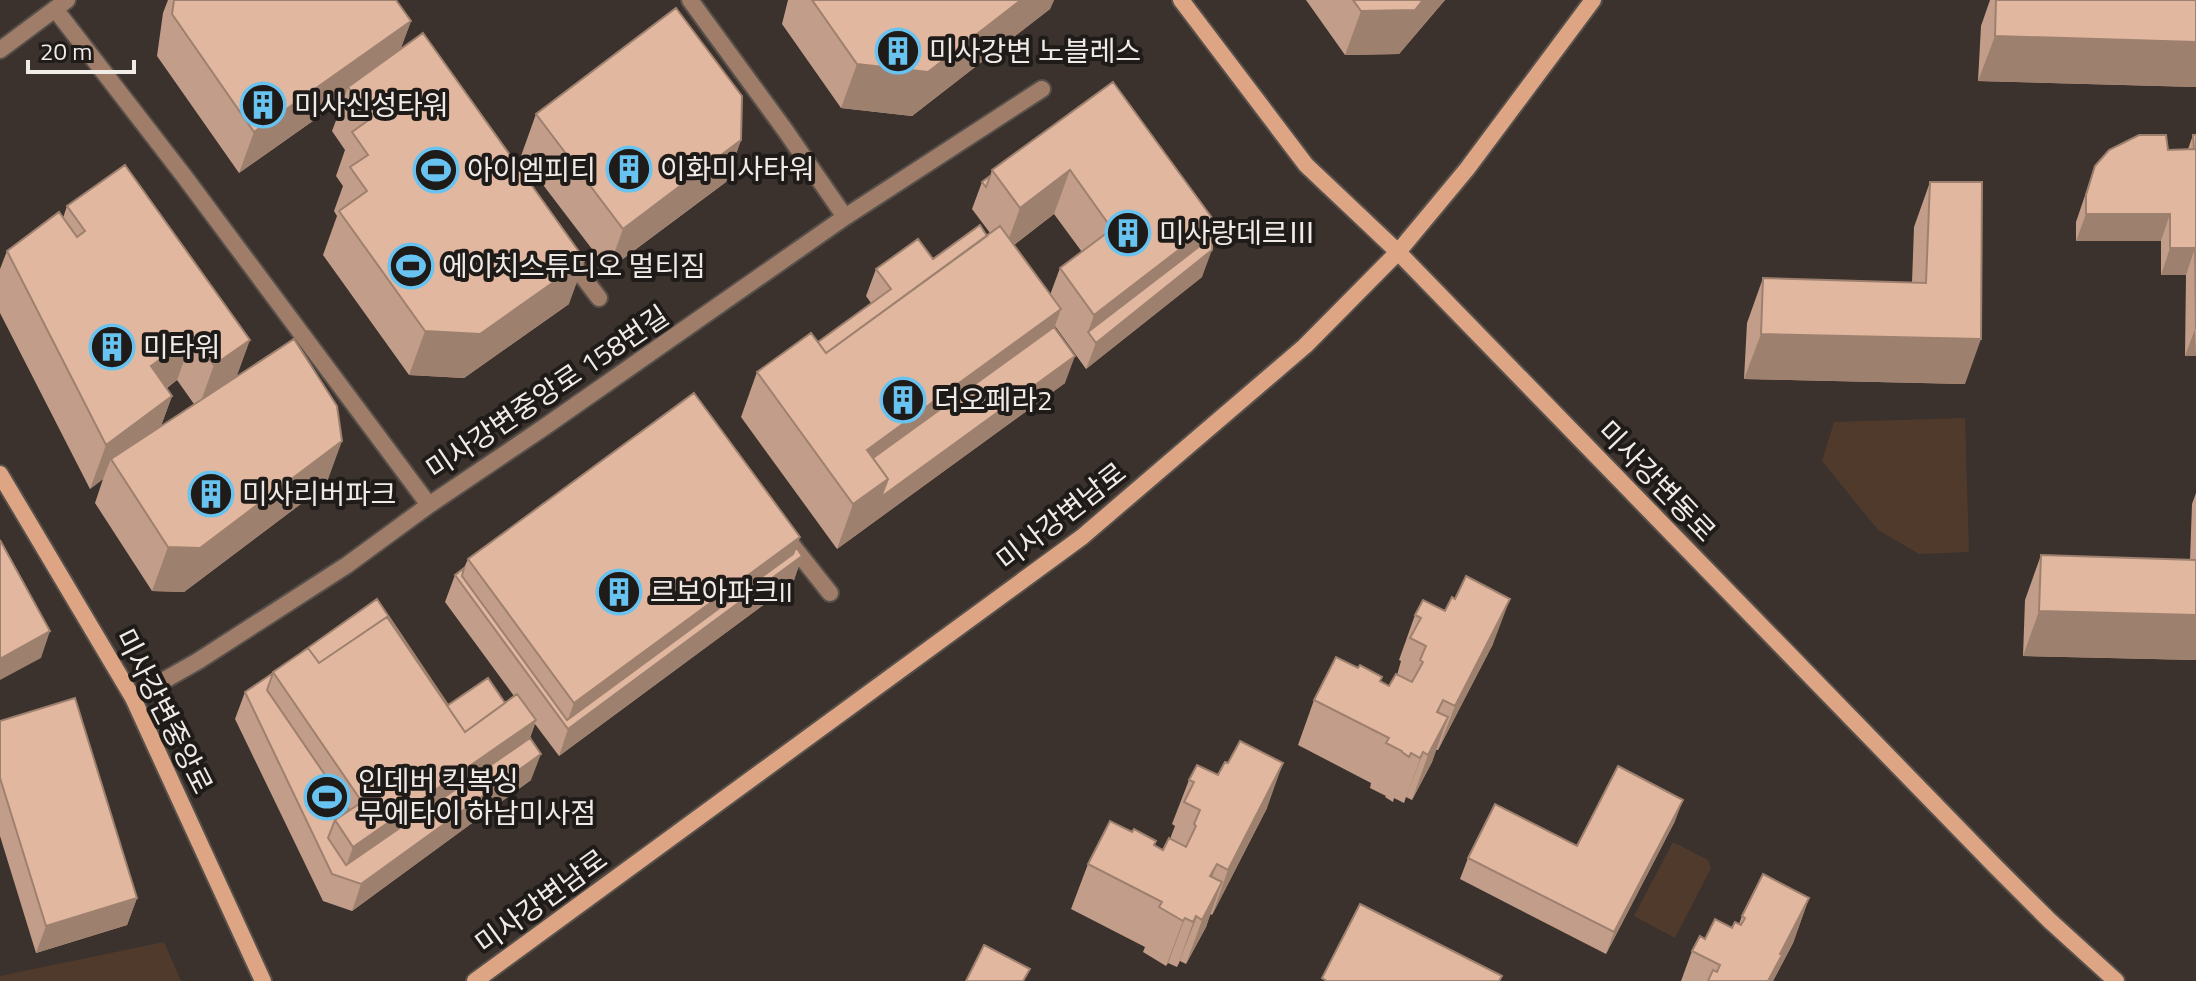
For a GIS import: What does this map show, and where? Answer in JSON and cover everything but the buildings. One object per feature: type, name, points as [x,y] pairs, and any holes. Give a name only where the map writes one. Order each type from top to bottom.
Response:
[{"type":"main road","name":"미사강변동로","points":[[1181,0],[1306,165],[1398,252],[2049,920],[2116,981]]},
{"type":"main road","name":"미사강변남로","points":[[475,981],[1082,537],[1305,346],[1398,252],[1467,169],[1593,0]]},
{"type":"main road","name":"미사강변중앙로","points":[[0,474],[133,698],[263,981]]},
{"type":"street","points":[[690,0],[845,217]]},
{"type":"street","points":[[0,50],[61,4],[184,176],[429,505]]},
{"type":"street","name":"미사강변중앙로 158번길","points":[[133,698],[198,661],[347,565],[845,217],[1042,89]]},
{"type":"street","points":[[562,248],[599,298]]},
{"type":"street","points":[[783,533],[830,593]]},
{"type":"shaded area","points":[[1965,418],[1969,552],[1919,554],[1878,530],[1822,461],[1834,422]]},
{"type":"shaded area","points":[[1673,842],[1708,860],[1711,868],[1675,938],[1634,916]]},
{"type":"shaded area","points":[[164,942],[181,981],[0,981],[0,976]]},
{"type":"place","name":"미사강변 노블레스","points":[[898,51]]},
{"type":"place","name":"미사신성타워","points":[[263,105]]},
{"type":"place","name":"이화미사타워","points":[[629,169]]},
{"type":"place","name":"아이엠피티","points":[[436,170]]},
{"type":"place","name":"미사랑데르Ⅲ","points":[[1128,233]]},
{"type":"place","name":"에이치스튜디오 멀티짐","points":[[411,266]]},
{"type":"place","name":"미타워","points":[[112,347]]},
{"type":"place","name":"더오페라2","points":[[903,400]]},
{"type":"place","name":"미사리버파크","points":[[211,494]]},
{"type":"place","name":"르보아파크II","points":[[619,592]]},
{"type":"place","name":"인데버 킥복싱 무에타이 하남미사점","points":[[327,797]]}]
